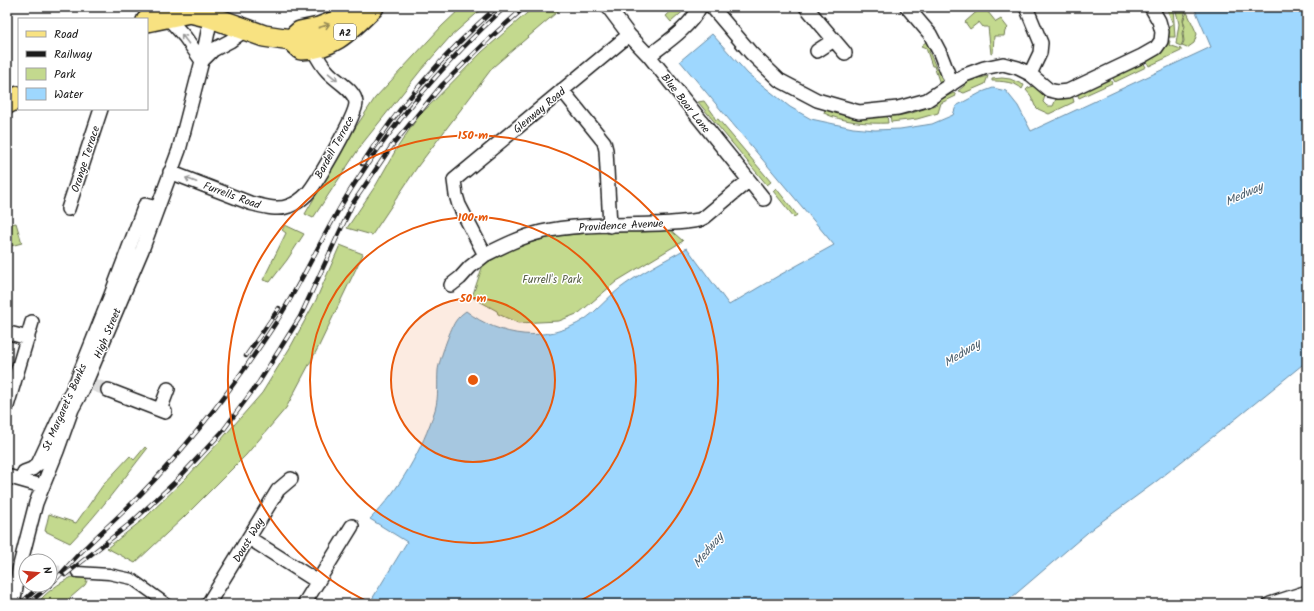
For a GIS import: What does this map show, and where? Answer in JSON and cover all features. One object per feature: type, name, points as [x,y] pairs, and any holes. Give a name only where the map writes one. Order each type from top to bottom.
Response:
[{"type":"main road","name":"A2","points":[[291,40],[300,32],[319,28],[337,21],[354,7]]},
{"type":"main road","name":"A2","points":[[313,49],[331,42],[354,25],[373,7]]},
{"type":"main road","points":[[155,23],[190,12],[205,13],[245,30],[264,36],[291,40],[301,50],[313,49]]},
{"type":"main road","points":[[7,103],[18,98]]},
{"type":"street","name":"Blue Boar Lane","points":[[608,7],[629,35],[649,56],[764,199]]},
{"type":"street","points":[[649,56],[685,27],[700,7]]},
{"type":"street","points":[[712,7],[751,53],[779,80],[817,100],[859,112],[898,108],[927,100],[965,75],[1003,64],[1018,68],[1030,74],[1049,90],[1056,92],[1066,91],[1151,51],[1157,46],[1162,36],[1160,24],[1152,7]]},
{"type":"street","points":[[806,7],[845,53]]},
{"type":"street","points":[[907,7],[930,34],[940,53],[952,84]]},
{"type":"street","points":[[1026,7],[1042,43],[1040,53],[1030,74]]},
{"type":"street","name":"High Street","points":[[26,553],[33,514],[42,486],[57,451],[72,408],[90,383],[179,150],[202,61],[205,13]]},
{"type":"street","points":[[155,23],[185,38],[202,61],[213,50],[230,41],[245,30]]},
{"type":"street","name":"Glenway Road","points":[[485,255],[459,205],[454,180],[629,35]]},
{"type":"street","points":[[817,51],[834,40]]},
{"type":"street","name":"Bardell Terrace","points":[[294,204],[307,194],[317,179],[352,119],[356,103],[351,93],[328,73],[320,63],[313,49]]},
{"type":"street","points":[[562,90],[604,142],[606,150],[610,226]]},
{"type":"street","name":"Orange Terrace","points":[[68,209],[101,110]]},
{"type":"street","name":"Furrells Road","points":[[170,172],[256,205],[280,208],[288,207],[294,204]]},
{"type":"street","name":"Providence Avenue","points":[[485,255],[510,242],[540,232],[562,229],[701,220],[748,180]]},
{"type":"street","name":"St Margaret's Banks","points":[[21,480],[24,472],[38,464],[77,380],[145,205],[157,208]]},
{"type":"street","points":[[451,284],[460,278],[470,267],[485,255]]},
{"type":"street","points":[[7,406],[32,322]]},
{"type":"street","points":[[13,334],[28,338]]},
{"type":"street","points":[[108,390],[162,411],[168,389]]},
{"type":"street","points":[[7,476],[42,486]]},
{"type":"street","name":"Doust Way","points":[[208,604],[278,490],[291,478]]},
{"type":"street","points":[[304,604],[352,526]]},
{"type":"street","points":[[249,538],[318,582]]},
{"type":"street","points":[[77,572],[109,574],[132,579],[167,604]]},
{"type":"street","name":"High Street","points":[[13,604],[18,585]]},
{"type":"street","points":[[1270,604],[1307,592]]},
{"type":"green space","points":[[462,7],[484,7],[450,37],[421,70],[362,144],[313,218],[305,214],[350,136],[375,98],[442,26]]},
{"type":"green space","points":[[534,7],[563,7],[493,67],[418,166],[372,235],[347,228],[376,185],[397,148],[418,117],[482,52]]},
{"type":"green space","points":[[676,7],[688,7],[671,22],[666,16]]},
{"type":"green space","points":[[982,7],[984,7],[996,22],[1001,19],[1008,28],[1005,31],[1004,36],[994,36],[993,53],[991,54],[988,27],[983,27],[979,22],[970,29],[965,22]]},
{"type":"green space","points":[[1173,7],[1175,37],[1168,37],[1169,32],[1167,32],[1167,27],[1173,24],[1167,9],[1161,11],[1160,8]]},
{"type":"green space","points":[[1175,7],[1185,7],[1186,10],[1183,19],[1183,41],[1181,46],[1176,44],[1179,24]]},
{"type":"green space","points":[[1187,12],[1197,34],[1194,43],[1187,48],[1182,46],[1184,41],[1183,33],[1185,26],[1183,21]]},
{"type":"green space","points":[[1165,40],[1170,41],[1169,45],[1181,49],[1181,51],[1149,66],[1146,60]]},
{"type":"green space","points":[[927,41],[931,48],[929,51],[937,70],[942,72],[946,79],[941,87],[926,48],[921,46]]},
{"type":"green space","points":[[1143,62],[1146,67],[1115,82],[1112,77]]},
{"type":"green space","points":[[974,75],[981,78],[988,76],[985,84],[964,93],[958,91],[964,86]]},
{"type":"green space","points":[[1109,78],[1112,83],[1079,98],[1077,93]]},
{"type":"green space","points":[[992,79],[1010,79],[1024,85],[1022,89],[1012,83],[992,81]]},
{"type":"green space","points":[[1036,85],[1045,96],[1043,102],[1047,106],[1053,106],[1056,99],[1063,99],[1072,95],[1074,102],[1049,114],[1035,106],[1031,96],[1026,90]]},
{"type":"green space","points":[[954,93],[956,96],[941,103],[938,113],[917,119],[891,122],[890,114],[894,113],[897,116],[912,113],[936,105],[938,100]]},
{"type":"green space","points":[[704,101],[716,120],[718,119],[771,182],[767,185],[698,102]]},
{"type":"green space","points":[[826,106],[837,108],[840,114],[881,116],[887,114],[888,123],[864,123],[838,118],[824,113]]},
{"type":"green space","points":[[776,188],[797,215],[794,217],[773,191]]},
{"type":"green space","points":[[16,223],[22,243],[7,247],[7,225]]},
{"type":"green space","points":[[285,225],[304,234],[270,282],[263,280],[286,233],[282,230]]},
{"type":"green space","name":"Furrell's Park","points":[[667,227],[683,241],[617,281],[579,313],[559,321],[518,323],[498,314],[497,311],[472,297],[486,256],[553,236]]},
{"type":"green space","points":[[340,245],[363,254],[319,346],[286,408],[246,455],[183,518],[135,563],[107,548],[145,518],[187,477],[262,393],[291,346],[316,300]]},
{"type":"green space","points":[[145,447],[147,449],[119,485],[70,543],[45,531],[49,514],[76,523],[103,485],[130,456],[134,460]]},
{"type":"green space","points":[[72,577],[85,577],[87,581],[85,585],[63,604],[37,604],[48,593],[58,593],[58,585]]},
{"type":"water","name":"Medway","points":[[1194,7],[1307,7],[1307,361],[1153,484],[1094,527],[1004,604],[369,604],[407,542],[370,519],[400,482],[424,440],[435,410],[438,370],[442,353],[455,322],[466,311],[479,320],[509,332],[540,334],[555,332],[570,327],[585,319],[627,283],[652,267],[687,248],[729,305],[834,245],[680,61],[712,34],[748,74],[790,107],[811,119],[853,128],[875,130],[900,129],[932,124],[953,115],[956,106],[982,92],[993,88],[1006,91],[1018,106],[1031,131],[1211,47]]},
{"type":"tunnel","points":[[94,385],[108,390]]},
{"type":"tunnel","points":[[58,571],[77,572]]},
{"type":"railway","points":[[362,164],[407,101],[441,61],[497,7]]},
{"type":"railway","points":[[28,604],[49,586],[81,552],[139,496],[175,457],[209,416],[241,374],[283,312],[333,219],[371,159],[424,90],[464,47],[505,7]]},
{"type":"railway","points":[[65,575],[132,522],[174,483],[222,432],[259,382],[300,317],[353,203],[391,147],[442,85],[490,38],[525,7]]},
{"type":"railway","points":[[246,356],[279,308]]},
{"type":"railway","points":[[20,604],[32,593]]}]
